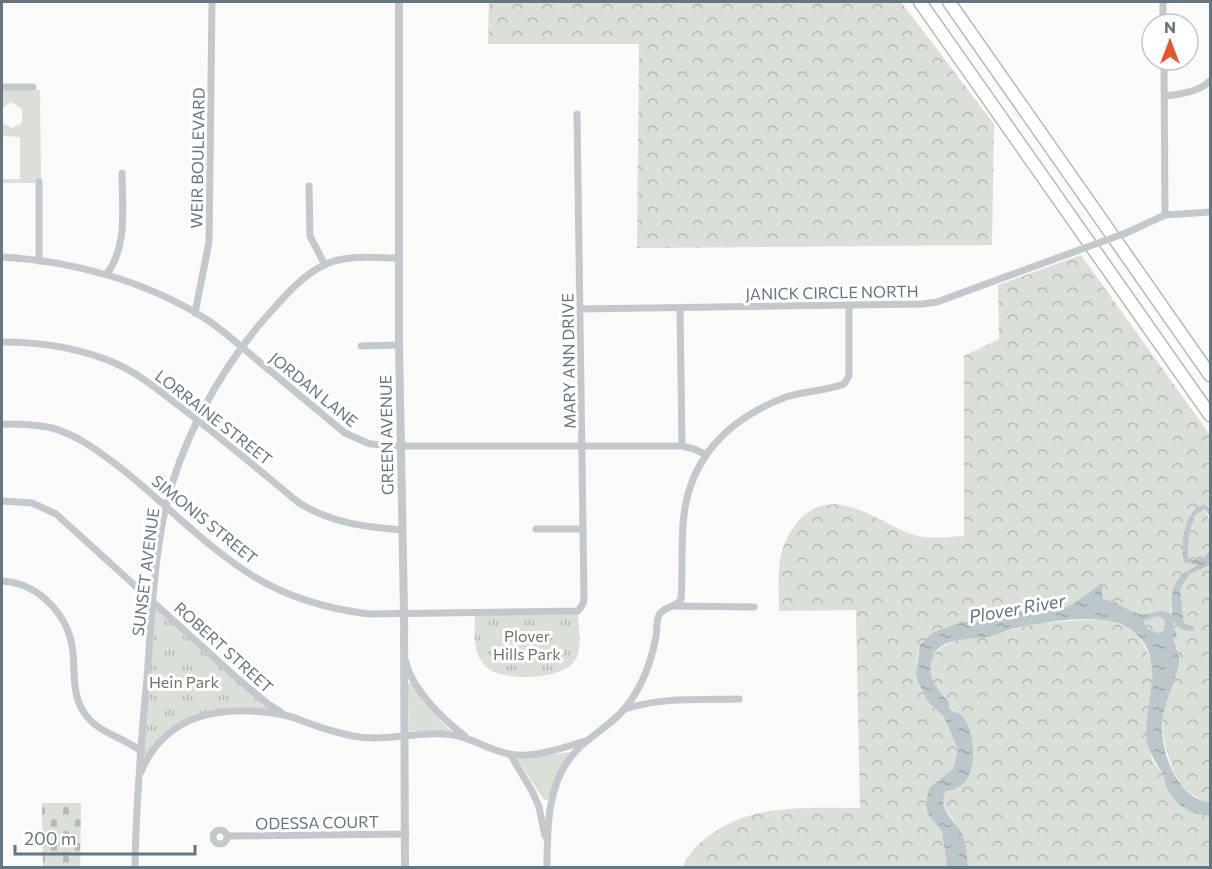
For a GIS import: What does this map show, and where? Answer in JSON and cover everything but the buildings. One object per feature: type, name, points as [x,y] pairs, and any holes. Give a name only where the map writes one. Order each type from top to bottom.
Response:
[{"type":"highway","points":[[920,2],[1210,415]]},
{"type":"highway","points":[[949,2],[1210,375]]},
{"type":"street","name":"WEIR BOULEVARD","points":[[195,313],[209,242],[212,2]]},
{"type":"street","name":"GREEN AVENUE","points":[[399,2],[399,345],[404,613],[405,867]]},
{"type":"street","points":[[1164,72],[1165,214]]},
{"type":"street","points":[[1165,96],[1192,92],[1210,81]]},
{"type":"street","points":[[2,87],[33,87]]},
{"type":"street","name":"MARY ANN DRIVE","points":[[577,114],[584,598],[581,608]]},
{"type":"street","points":[[107,274],[118,257],[122,241],[122,173]]},
{"type":"street","points":[[39,182],[39,261]]},
{"type":"street","points":[[309,186],[310,237],[325,265]]},
{"type":"street","name":"JANICK CIRCLE NORTH","points":[[581,309],[909,305],[937,302],[1126,233],[1165,214],[1210,212]]},
{"type":"street","name":"JORDAN LANE","points":[[2,257],[39,261],[107,274],[195,313],[220,328],[352,437],[370,444],[401,446],[682,446],[705,454]]},
{"type":"street","name":"SUNSET AVENUE","points":[[135,867],[141,750],[160,537],[166,506],[197,420],[241,347],[289,292],[311,273],[325,265],[358,257],[399,258]]},
{"type":"street","points":[[675,606],[681,599],[683,523],[692,483],[705,454],[719,438],[741,420],[764,406],[805,392],[844,384],[849,376],[849,305]]},
{"type":"street","points":[[680,308],[682,446]]},
{"type":"street","name":"LORRAINE STREET","points":[[2,342],[45,344],[100,358],[136,374],[310,510],[349,525],[402,530]]},
{"type":"street","points":[[361,346],[399,345]]},
{"type":"street","name":"SIMONIS STREET","points":[[2,424],[27,424],[52,428],[79,439],[108,459],[253,576],[303,600],[369,614],[567,611],[581,608]]},
{"type":"street","name":"ROBERT STREET","points":[[2,501],[32,503],[52,511],[267,704],[286,715],[317,727],[355,736],[382,738],[445,734],[467,738]]},
{"type":"street","points":[[536,528],[583,528]]},
{"type":"street","points":[[2,581],[32,590],[45,599],[58,613],[71,641],[74,682],[82,710],[102,730],[148,756]]},
{"type":"street","points":[[547,867],[549,812],[564,768],[576,751],[625,709],[643,681],[651,659],[658,616],[664,610],[675,606],[754,607]]},
{"type":"street","points":[[404,657],[414,681],[439,714],[467,738],[510,754],[557,750],[590,739]]},
{"type":"street","points":[[625,709],[660,700],[739,699]]},
{"type":"street","name":"ROBERT STREET","points":[[139,778],[148,756],[166,736],[196,717],[237,710],[286,715]]},
{"type":"street","points":[[510,754],[539,807],[547,848]]},
{"type":"street","name":"ODESSA COURT","points":[[227,836],[406,834]]},
{"type":"green space","points":[[489,2],[901,2],[994,124],[992,245],[637,248],[639,44],[488,44]]},
{"type":"green space","points":[[2,90],[40,90],[41,183],[3,183],[3,179],[20,179],[20,137],[2,136],[2,123],[12,128],[22,123],[22,109],[11,102],[2,108]]},
{"type":"green space","points":[[1081,255],[1210,435],[1210,509],[1209,507],[1191,514],[1184,544],[1184,556],[1185,562],[1197,565],[1190,569],[1172,603],[1170,614],[1133,612],[1103,599],[1103,591],[1099,585],[1069,606],[1054,610],[1011,612],[979,622],[960,622],[932,633],[918,652],[916,673],[929,703],[944,717],[958,750],[953,769],[931,786],[927,813],[942,832],[947,867],[683,868],[695,848],[722,827],[740,819],[759,813],[799,808],[860,808],[856,610],[779,611],[779,569],[785,544],[803,516],[822,506],[833,504],[856,508],[918,536],[935,538],[964,536],[964,356],[999,339],[998,285]]},
{"type":"green space","points":[[1205,509],[1210,526],[1209,551],[1207,556],[1190,560],[1188,559],[1189,533],[1194,515]]},
{"type":"green space","points":[[1210,565],[1210,802],[1208,803],[1184,788],[1177,778],[1166,748],[1163,724],[1164,708],[1175,677],[1178,653],[1175,645],[1177,635],[1173,624],[1174,622],[1194,627],[1184,623],[1180,589],[1190,574]]},
{"type":"green space","name":"Hein Park","points":[[153,602],[238,679],[286,715],[259,712],[196,717],[153,749],[139,778]]},
{"type":"green space","name":"Plover Hills Park","points":[[578,611],[580,640],[577,657],[571,665],[562,670],[538,676],[512,676],[491,670],[479,657],[475,638],[475,612]]},
{"type":"green space","points":[[1158,616],[1165,621],[1164,630],[1158,633],[1148,629],[1143,620]]},
{"type":"green space","points":[[1111,620],[1128,627],[1140,638],[1152,661],[1153,684],[1146,735],[1152,760],[1162,773],[1169,791],[1202,815],[1210,816],[1210,867],[968,867],[956,824],[944,806],[942,798],[973,747],[971,732],[963,717],[949,707],[949,703],[933,685],[930,671],[932,656],[941,647],[957,640],[989,636],[1040,623]]},
{"type":"green space","points":[[414,683],[440,721],[451,731],[409,731],[408,685]]},
{"type":"green space","points":[[570,752],[556,776],[548,800],[544,800],[517,759]]},
{"type":"green space","points":[[42,803],[81,803],[80,867],[43,867]]},
{"type":"water","name":"Plover River","points":[[1205,505],[1210,509],[1210,517],[1205,509],[1195,515],[1189,533],[1188,558],[1193,560],[1200,556],[1205,557],[1210,549],[1210,565],[1190,574],[1180,589],[1184,623],[1194,627],[1194,631],[1182,630],[1174,622],[1173,624],[1177,635],[1174,640],[1179,662],[1164,709],[1162,728],[1163,742],[1172,770],[1188,792],[1198,799],[1210,802],[1210,816],[1192,812],[1177,802],[1168,790],[1149,749],[1146,734],[1152,664],[1141,639],[1129,628],[1104,620],[1056,621],[1025,626],[987,637],[947,643],[932,657],[933,681],[949,703],[949,708],[964,718],[969,727],[973,749],[973,761],[965,782],[957,788],[946,791],[943,803],[964,838],[968,867],[947,867],[942,832],[927,813],[927,798],[930,787],[953,769],[958,750],[944,717],[929,703],[918,682],[916,673],[920,645],[932,633],[960,622],[979,622],[1011,612],[1054,610],[1069,606],[1099,585],[1102,586],[1103,599],[1133,612],[1147,614],[1162,611],[1171,614],[1175,584],[1184,573],[1197,565],[1184,562],[1183,546],[1189,519],[1198,507]],"holes":[[[1158,616],[1165,621],[1164,630],[1158,633],[1148,629],[1143,621]]]}]
